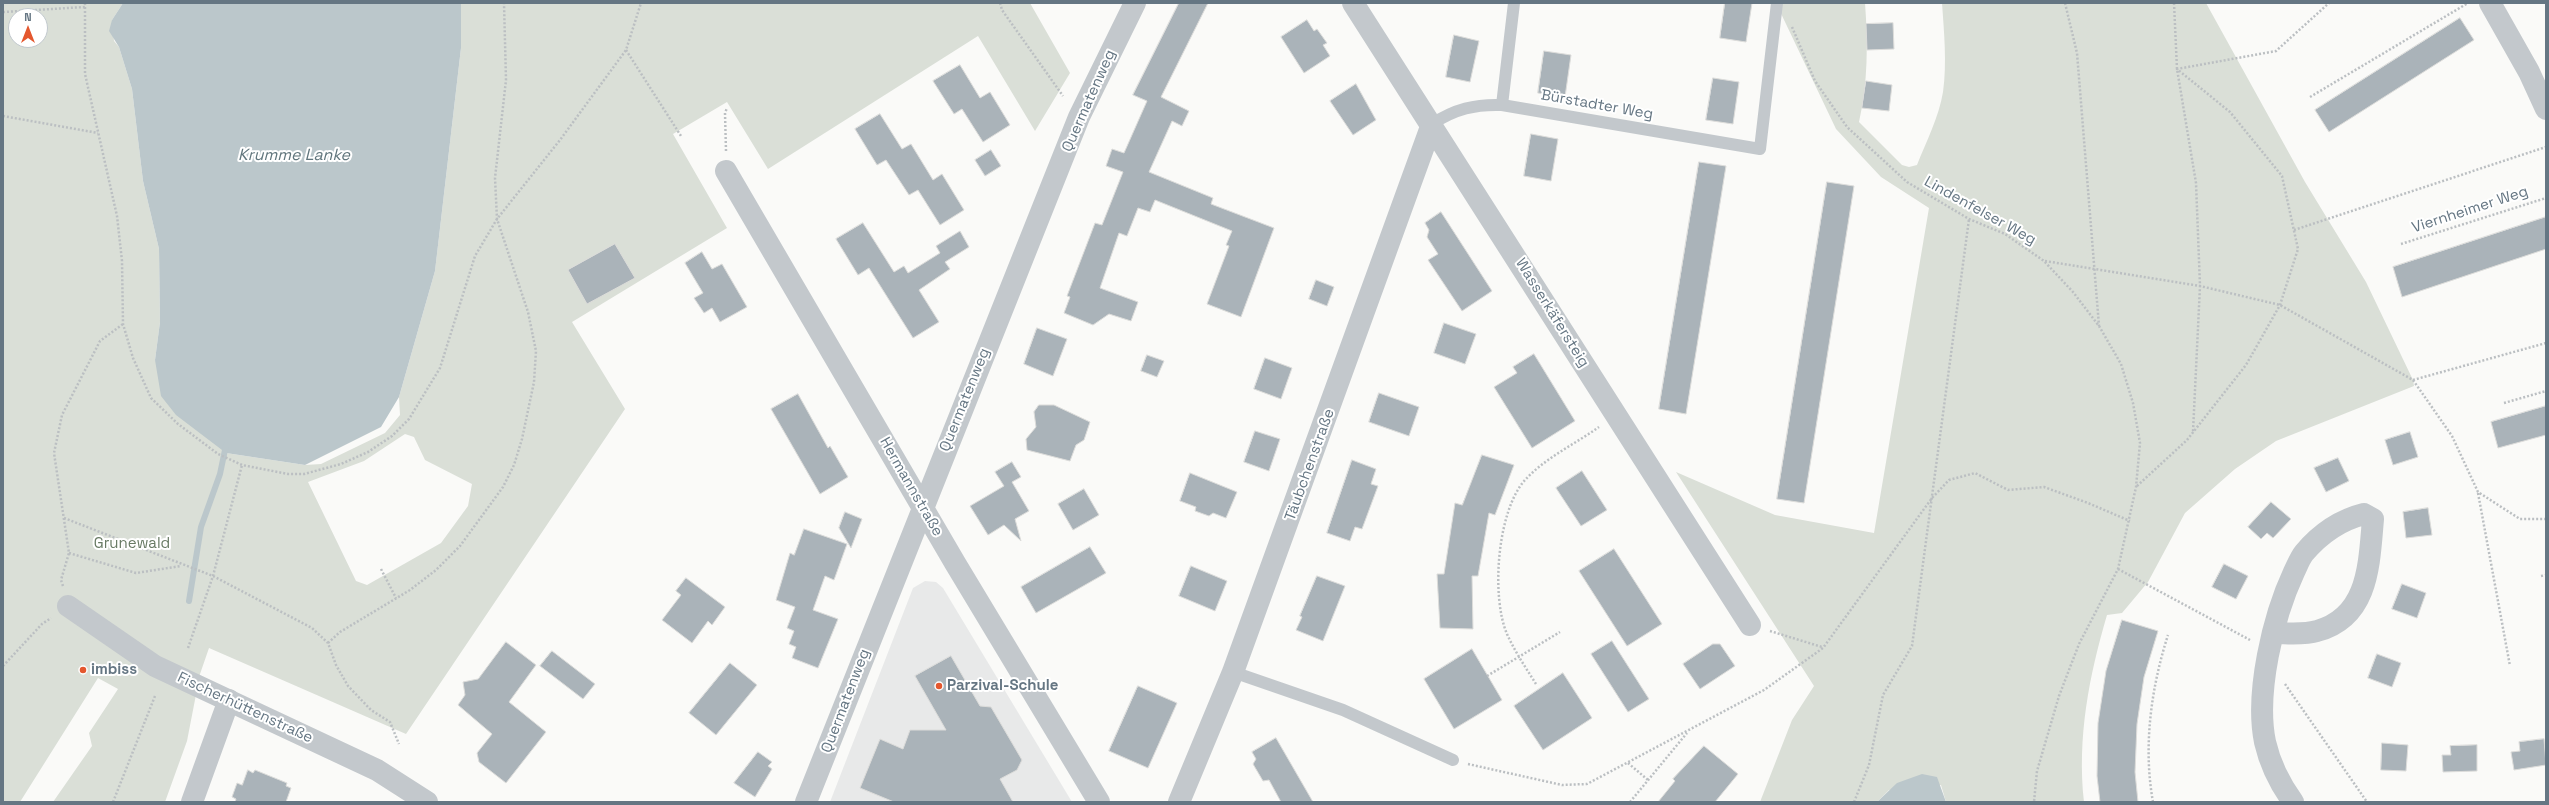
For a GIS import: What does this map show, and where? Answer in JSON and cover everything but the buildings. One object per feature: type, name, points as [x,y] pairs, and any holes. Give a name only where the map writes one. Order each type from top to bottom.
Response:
[{"type":"street","name":"Quermatenweg","points":[[806,802],[1079,117],[1135,3]]},
{"type":"street","name":"Wasserkäfersteig","points":[[1353,3],[1432,124],[1750,625]]},
{"type":"street","points":[[2490,3],[2529,72],[2546,109]]},
{"type":"street","name":"Täubchenstraße","points":[[1179,802],[1233,672],[1432,124]]},
{"type":"street","name":"Hermannstraße","points":[[726,171],[923,507],[1099,802]]},
{"type":"street","points":[[2274,633],[2316,632],[2340,622],[2360,597],[2368,567],[2373,519],[2364,514],[2346,519],[2328,531],[2303,554],[2284,594],[2274,633],[2265,681],[2263,724],[2265,741],[2278,779],[2293,802]]},
{"type":"street","name":"Fischerhüttenstraße","points":[[68,606],[155,666],[377,770],[427,802]]},
{"type":"street","points":[[192,802],[229,700]]},
{"type":"lane","points":[[1502,105],[1514,3]]},
{"type":"lane","name":"Bürstadter Weg","points":[[1432,124],[1448,114],[1465,107],[1502,105],[1760,149],[1777,3]]},
{"type":"lane","points":[[1233,672],[1343,710],[1453,760]]},
{"type":"lane","points":[[2278,779],[2280,802]]},
{"type":"path","points":[[85,3],[85,74],[117,216],[122,261],[123,324],[134,358],[151,398],[178,424],[218,454],[242,465],[288,474],[318,472],[368,452],[392,436],[409,419],[440,368],[475,256],[496,219],[560,140],[626,50],[641,3]]},
{"type":"path","points":[[328,643],[340,632],[396,598],[436,570],[460,546],[503,487],[514,465],[522,440],[534,382],[536,351],[528,312],[496,219],[496,178],[506,80],[504,3]]},
{"type":"path","points":[[1000,3],[1002,10],[1063,96]]},
{"type":"path","points":[[2065,3],[2077,53],[2093,268],[2099,326]]},
{"type":"path","points":[[2174,3],[2177,69],[2196,183],[2200,286],[2193,433]]},
{"type":"path","points":[[2177,69],[2276,51],[2329,3]]},
{"type":"path","points":[[2310,97],[2468,3]]},
{"type":"path","points":[[3,12],[85,7]]},
{"type":"path","name":"Lindenfelser Weg","points":[[1790,24],[1815,81],[1847,127],[1907,182],[1969,220],[2005,234],[2044,261],[2073,292],[2099,326],[2121,364],[2133,402],[2140,443],[2136,486],[2130,521],[2118,569],[2079,644],[2059,696],[2037,771],[2034,802]]},
{"type":"path","points":[[626,50],[681,136]]},
{"type":"path","points":[[2136,486],[2193,433],[2246,365],[2280,304],[2298,249],[2282,176],[2230,112],[2177,69]]},
{"type":"path","points":[[726,171],[725,113],[727,108]]},
{"type":"path","points":[[3,116],[98,133]]},
{"type":"path","points":[[2294,230],[2546,147]]},
{"type":"path","name":"Viernheimer Weg","points":[[2401,244],[2546,198]]},
{"type":"path","points":[[1854,802],[1869,766],[1883,695],[1912,646],[1969,220]]},
{"type":"path","points":[[2044,261],[2200,286],[2280,304],[2413,380],[2452,436],[2478,492],[2510,666]]},
{"type":"path","points":[[3,666],[42,624],[68,606],[61,580],[68,553],[54,453],[62,415],[100,341],[123,324]]},
{"type":"path","points":[[2413,380],[2546,343]]},
{"type":"path","points":[[2504,402],[2546,391]]},
{"type":"path","points":[[1536,684],[1507,634],[1498,602],[1498,568],[1511,505],[1524,481],[1542,465],[1616,416]]},
{"type":"path","points":[[188,648],[213,576],[242,465]]},
{"type":"path","points":[[1453,760],[1562,785],[1587,784],[1688,732],[1764,690],[1822,648],[1932,498],[1949,480],[1975,473],[2008,490],[2044,487],[2088,503],[2130,521]]},
{"type":"path","points":[[2478,492],[2520,519],[2546,520]]},
{"type":"path","points":[[64,518],[182,566],[213,576],[312,628],[328,643],[336,665],[348,686],[371,710],[390,722],[398,744]]},
{"type":"path","points":[[68,553],[136,573],[182,566]]},
{"type":"path","points":[[381,569],[396,598]]},
{"type":"path","points":[[2541,576],[2546,575]]},
{"type":"path","points":[[1750,625],[1822,648]]},
{"type":"path","points":[[1487,676],[1560,632]]},
{"type":"path","points":[[2153,802],[2148,766],[2151,712],[2160,661],[2168,635]]},
{"type":"path","points":[[113,802],[155,696]]},
{"type":"path","points":[[1630,802],[1688,732]]},
{"type":"path","points":[[1628,763],[1648,780]]},
{"type":"shaded area","name":"Parzival-Schule","points":[[925,581],[936,582],[943,588],[1072,802],[830,802],[913,588]]},
{"type":"green space","name":"Grunewald","points":[[3,3],[123,3],[112,20],[114,41],[119,47],[132,89],[143,181],[159,249],[160,322],[155,360],[226,453],[305,465],[321,464],[385,433],[400,415],[399,397],[435,271],[461,48],[461,3],[1030,3],[1070,73],[1035,131],[978,36],[768,169],[727,102],[673,134],[727,228],[572,322],[625,409],[406,734],[209,648],[200,674],[187,741],[165,802],[53,802],[92,746],[89,733],[118,689],[98,678],[20,802],[3,802]],"holes":[[[405,434],[414,437],[425,460],[472,484],[468,506],[441,543],[367,585],[356,581],[308,482],[364,461]]]},
{"type":"green space","points":[[1776,3],[1865,3],[1867,33],[1866,78],[1859,122],[1902,165],[1909,167],[1917,165],[1935,120],[1943,92],[1945,59],[1942,3],[2206,3],[2305,182],[2366,282],[2413,380],[2414,386],[2276,441],[2235,469],[2185,513],[2148,582],[2122,613],[2107,615],[2090,684],[2083,731],[2082,778],[2084,802],[1946,802],[1941,785],[1889,790],[1877,802],[1760,802],[1792,720],[1814,686],[1676,472],[1775,515],[1874,533],[1929,208],[1881,177],[1836,129]]},
{"type":"water","name":"Krumme Lanke","points":[[123,3],[461,3],[461,48],[435,271],[399,397],[381,427],[305,465],[226,453],[176,415],[161,396],[155,360],[160,322],[159,249],[143,181],[132,89],[119,47],[109,31],[112,20]]},
{"type":"water","points":[[1922,774],[1937,777],[1946,802],[1877,802],[1897,783]]},
{"type":"waterway","points":[[189,601],[201,527],[220,474],[226,445]]},
{"type":"place","name":"imbiss","points":[[83,670]]},
{"type":"place","name":"Parzival-Schule","points":[[939,686]]}]
